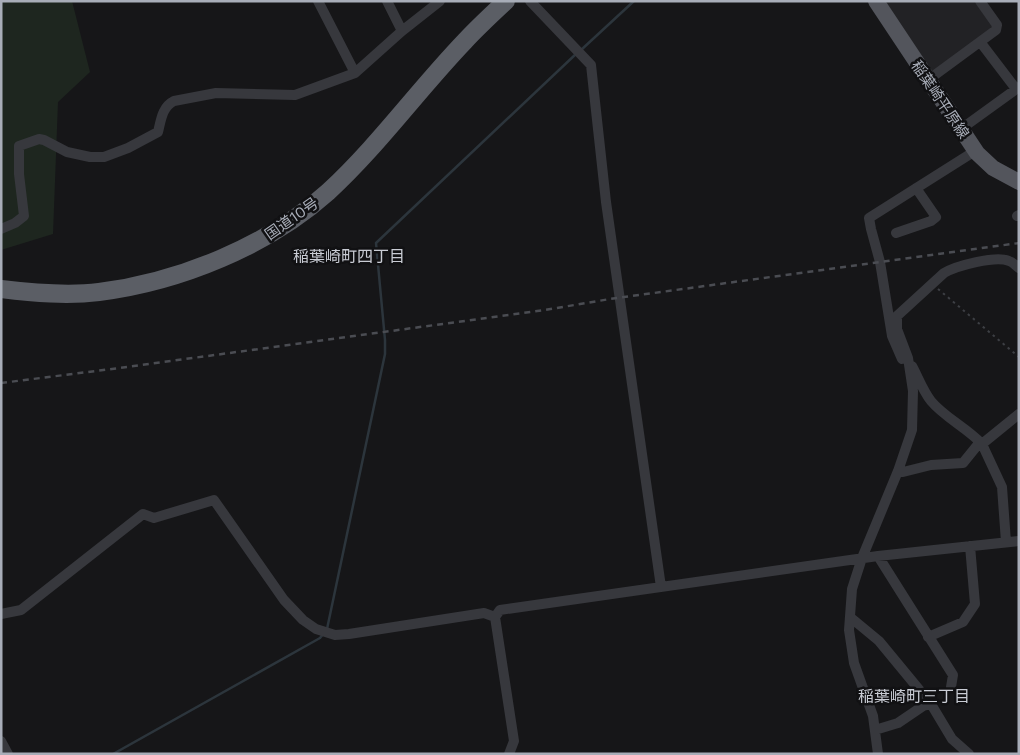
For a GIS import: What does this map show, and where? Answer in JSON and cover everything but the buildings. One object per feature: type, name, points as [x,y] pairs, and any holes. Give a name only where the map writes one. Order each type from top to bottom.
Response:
[{"type":"highway","name":"国道10号","points":[[1,289],[47,294],[99,292],[134,285],[178,275],[234,252],[268,235],[328,192],[378,140],[465,41],[506,1]]},
{"type":"main road","name":"稲葉崎平原線","points":[[876,1],[975,150],[993,168],[1019,182]]},
{"type":"street","points":[[318,1],[355,72]]},
{"type":"street","points":[[387,1],[402,31]]},
{"type":"street","points":[[1,229],[15,223],[24,216],[19,174],[19,146],[38,139],[68,152],[90,157],[104,157],[128,148],[158,132],[164,109],[167,104],[174,100],[216,93],[295,95],[355,72],[440,1]]},
{"type":"street","points":[[530,1],[591,65],[606,202],[661,587]]},
{"type":"street","points":[[928,80],[981,43],[996,30],[997,25],[980,1]]},
{"type":"street","points":[[961,129],[1018,88],[981,43]]},
{"type":"street","points":[[911,380],[892,336],[880,262],[870,218],[975,150]]},
{"type":"street","points":[[896,233],[931,221],[936,217],[916,188]]},
{"type":"street","points":[[1006,542],[1002,486],[981,443],[931,401],[908,358],[897,329],[897,316],[950,270],[976,262],[1008,260],[1019,268]]},
{"type":"street","points":[[878,754],[873,716],[854,663],[849,630],[852,589],[862,558],[898,471],[912,430],[913,405],[908,358]]},
{"type":"street","points":[[898,471],[902,472],[931,465],[964,463],[981,443],[1019,414]]},
{"type":"street","points":[[1,614],[21,610],[143,514],[154,518],[214,500],[284,600],[303,620],[319,630],[331,634],[348,634],[484,613],[496,617]]},
{"type":"street","points":[[509,754],[514,741],[496,617],[500,610],[862,558],[1019,541]]},
{"type":"street","points":[[928,638],[963,622],[975,604],[970,546]]},
{"type":"street","points":[[878,556],[953,675],[951,687]]},
{"type":"street","points":[[850,618],[879,641],[931,704],[952,739],[969,754]]},
{"type":"street","points":[[875,730],[898,723],[923,706],[931,704]]},
{"type":"street","points":[[1,740],[8,754]]},
{"type":"path","points":[[932,284],[1019,357]]},
{"type":"shaded area","points":[[1,1],[72,1],[90,72],[58,102],[53,234],[1,250]]},
{"type":"shaded area","points":[[885,1],[974,1],[992,25],[992,30],[935,71],[931,70]]},
{"type":"waterway","points":[[581,50],[634,1]]},
{"type":"waterway","points":[[327,629],[385,354],[376,243],[577,53]]},
{"type":"waterway","points":[[113,754],[320,638],[324,633]]},
{"type":"railway","points":[[1,383],[545,310],[610,299],[1019,243]]},
{"type":"district","name":"稲葉崎町四丁目","points":[[349,255]]},
{"type":"district","name":"稲葉崎町三丁目","points":[[914,695]]}]
